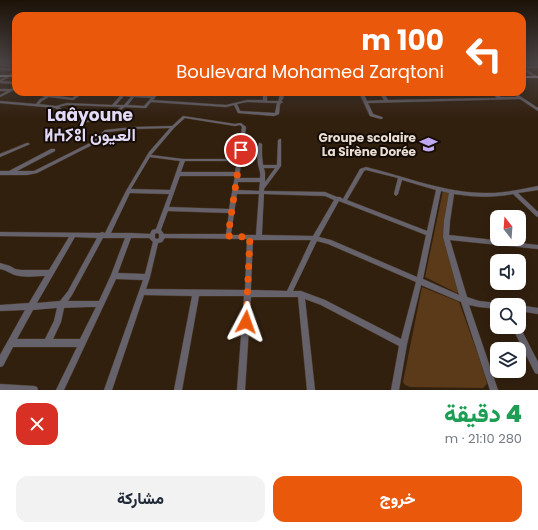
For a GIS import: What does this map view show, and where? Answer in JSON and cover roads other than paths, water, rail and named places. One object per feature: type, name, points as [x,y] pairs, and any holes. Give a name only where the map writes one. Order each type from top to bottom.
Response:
[{"type":"street","points":[[0,82],[12,83]]},
{"type":"street","points":[[0,90],[12,89]]},
{"type":"street","points":[[0,96],[12,90]]},
{"type":"street","points":[[36,105],[48,96],[73,99]]},
{"type":"street","points":[[67,104],[78,96]]},
{"type":"street","points":[[113,106],[123,96],[154,97]]},
{"type":"street","points":[[56,107],[77,121],[81,122],[103,116],[124,106],[135,96]]},
{"type":"street","points":[[265,96],[265,101]]},
{"type":"street","points":[[236,103],[240,112],[277,114],[281,96]]},
{"type":"street","points":[[363,96],[371,115],[381,118]]},
{"type":"street","points":[[383,96],[387,102]]},
{"type":"street","points":[[497,96],[501,99]]},
{"type":"street","points":[[517,96],[538,110]]},
{"type":"street","points":[[0,102],[56,107],[67,104],[145,107],[154,97]]},
{"type":"street","points":[[366,102],[520,98]]},
{"type":"street","points":[[151,101],[221,106],[231,106],[236,103],[251,101],[280,103]]},
{"type":"street","points":[[236,103],[280,103]]},
{"type":"street","points":[[48,342],[57,322],[62,304],[105,235],[128,191],[155,146],[184,117],[235,125],[241,124],[244,127],[245,133],[239,160],[228,236]]},
{"type":"street","points":[[1,172],[35,172],[93,143],[106,131],[134,128],[173,127]]},
{"type":"street","points":[[262,191],[279,166],[280,140]]},
{"type":"street","points":[[0,156],[28,144]]},
{"type":"street","points":[[259,237],[262,191],[261,161],[259,157],[260,144]]},
{"type":"street","points":[[9,173],[54,150]]},
{"type":"street","points":[[149,156],[183,160],[239,160]]},
{"type":"street","points":[[0,234],[129,235],[160,240],[172,192],[183,160]]},
{"type":"street","points":[[261,167],[279,166]]},
{"type":"street","points":[[344,201],[362,170],[368,169],[439,188],[484,196],[538,188]]},
{"type":"street","points":[[178,174],[237,174]]},
{"type":"street","points":[[396,194],[400,178]]},
{"type":"street","points":[[236,180],[262,180]]},
{"type":"street","points":[[395,390],[403,344],[419,281],[439,188]]},
{"type":"street","points":[[128,191],[172,192]]},
{"type":"street","points":[[235,192],[262,191],[319,194],[338,198],[429,234]]},
{"type":"street","points":[[452,191],[446,238],[464,300],[494,390]]},
{"type":"street","points":[[513,192],[538,215]]},
{"type":"street","points":[[289,293],[315,238],[338,198]]},
{"type":"street","points":[[167,210],[232,211]]},
{"type":"street","points":[[161,234],[315,238],[329,242],[464,300],[490,305]]},
{"type":"street","points":[[0,363],[72,235]]},
{"type":"street","points":[[60,390],[99,304],[114,276],[129,235]]},
{"type":"street","points":[[241,390],[248,294],[250,237]]},
{"type":"street","points":[[446,238],[538,247]]},
{"type":"street","points":[[108,390],[147,277],[153,239]]},
{"type":"street","points":[[0,266],[8,268],[10,271],[16,273],[50,273]]},
{"type":"street","points":[[114,276],[147,277]]},
{"type":"street","points":[[142,292],[196,294],[301,294],[323,302],[403,344]]},
{"type":"street","points":[[178,390],[196,294]]},
{"type":"street","points":[[301,294],[311,390]]},
{"type":"street","points":[[0,309],[30,308],[62,304],[99,304]]},
{"type":"street","points":[[526,309],[538,311]]},
{"type":"street","points":[[520,334],[538,370]]},
{"type":"street","points":[[12,343],[82,342]]},
{"type":"street","points":[[0,388],[34,390]]},
{"type":"place","name":"Groupe scolaire La Sirène Dorée","points":[[429,145]]},
{"type":"district","name":"Laâyoune ⵍⵄⵢⵓⵏ العيون","points":[[90,125]]}]
